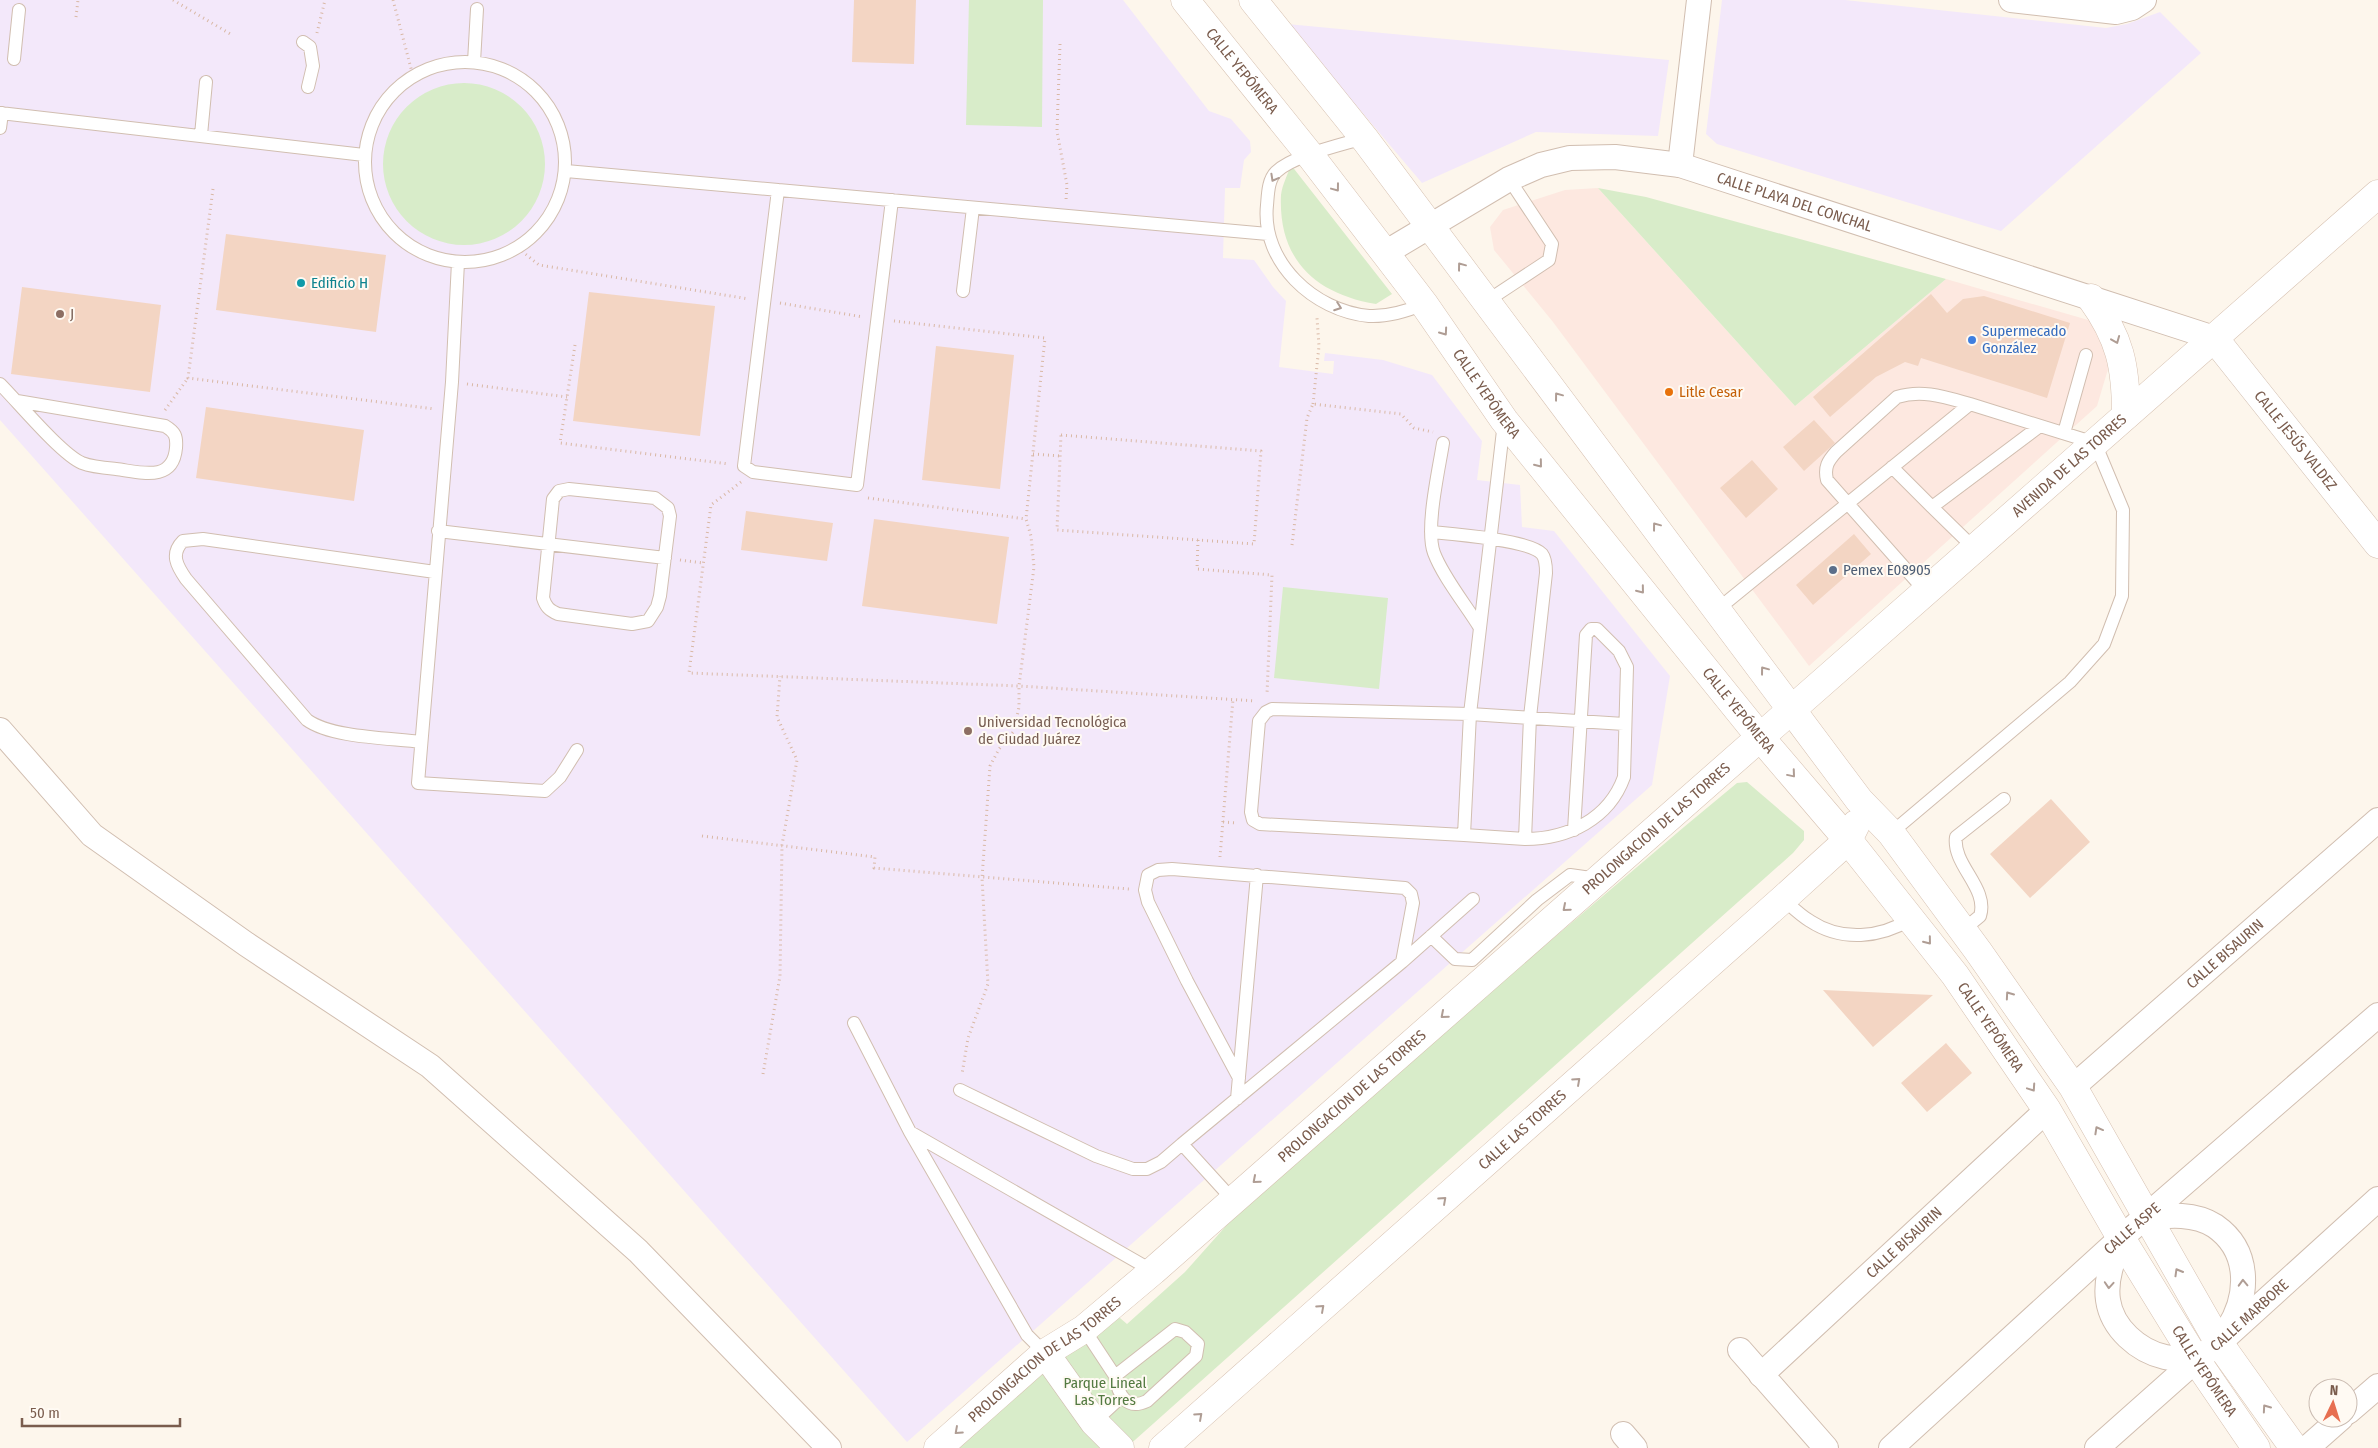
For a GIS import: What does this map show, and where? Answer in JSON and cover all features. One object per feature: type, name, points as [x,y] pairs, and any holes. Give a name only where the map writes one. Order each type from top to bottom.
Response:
[{"type":"main road","name":"CALLE YEPÓMERA","points":[[1185,0],[1309,154],[1424,304],[1504,420],[1760,737],[1848,840],[1955,974],[2047,1110],[2121,1238],[2196,1360],[2256,1448]]},
{"type":"main road","name":"CALLE YEPÓMERA","points":[[1253,0],[1364,138],[1793,709],[1859,800],[1891,833],[1962,930],[2073,1087],[2219,1343],[2294,1448]]},
{"type":"main road","name":"AVENIDA DE LAS TORRES","points":[[1760,737],[2378,194]]},
{"type":"main road","points":[[2091,298],[2106,319],[2117,341],[2123,363],[2126,415]]},
{"type":"main road","name":"CALLE JESÚS VALDEZ","points":[[2214,338],[2378,544]]},
{"type":"main road","name":"PROLONGACION DE LAS TORRES","points":[[938,1448],[1045,1353],[1084,1329],[1153,1271],[1760,737]]},
{"type":"main road","name":"CALLE LAS TORRES","points":[[1163,1448],[1848,840],[1854,832],[1859,800]]},
{"type":"main road","points":[[1045,1353],[1094,1422],[1120,1448]]},
{"type":"street","points":[[1680,165],[1699,0]]},
{"type":"street","points":[[2011,0],[2116,12],[2132,8],[2144,0]]},
{"type":"street","name":"CALLE PLAYA DEL CONCHAL","points":[[1385,253],[1508,179],[1541,165],[1570,158],[1615,157],[1680,165],[2214,338]]},
{"type":"street","points":[[0,730],[92,836],[246,944],[430,1066],[638,1251],[829,1448]]},
{"type":"street","name":"CALLE BISAURIN","points":[[2073,1087],[2378,820]]},
{"type":"street","name":"CALLE ASPE","points":[[1892,1448],[2121,1238],[2147,1218],[2378,1015]]},
{"type":"street","name":"CALLE BISAURIN","points":[[1761,1376],[2047,1110]]},
{"type":"street","name":"CALLE MARBORE","points":[[2097,1448],[2196,1360],[2219,1343],[2378,1199]]},
{"type":"street","points":[[2147,1218],[2172,1215],[2192,1218],[2214,1226],[2234,1245],[2242,1266],[2243,1292],[2238,1314],[2219,1343]]},
{"type":"street","points":[[2121,1238],[2112,1262],[2108,1282],[2108,1301],[2114,1318],[2124,1334],[2142,1348],[2164,1356],[2196,1360]]},
{"type":"street","points":[[1740,1350],[1826,1448]]},
{"type":"street","points":[[2358,1403],[2378,1386]]},
{"type":"street","points":[[2307,1448],[2330,1428]]},
{"type":"lane","points":[[474,62],[477,9]]},
{"type":"lane","points":[[14,59],[19,10]]},
{"type":"lane","points":[[306,45],[313,66],[308,87]]},
{"type":"lane","points":[[474,62],[505,70],[532,87],[552,111],[563,140],[566,171],[558,201],[542,228],[518,248],[489,260],[458,262],[432,257],[408,245],[388,228],[374,206],[366,180],[364,155],[372,123],[388,96],[413,76],[443,64],[474,62]]},
{"type":"lane","points":[[201,135],[206,82]]},
{"type":"lane","points":[[0,128],[1,113],[364,155]]},
{"type":"lane","points":[[1364,138],[1309,154],[1277,171],[1272,178],[1266,211],[1268,234],[1281,261],[1297,282],[1317,299],[1340,309],[1368,316],[1406,312],[1424,304]]},
{"type":"lane","points":[[566,171],[1268,234]]},
{"type":"lane","points":[[1487,301],[1549,260],[1552,251],[1552,244],[1508,179]]},
{"type":"lane","points":[[778,190],[764,301],[748,469],[857,485],[892,200]]},
{"type":"lane","points":[[963,291],[974,208]]},
{"type":"lane","points":[[458,262],[452,382],[448,411],[418,782],[545,791],[560,777],[577,750]]},
{"type":"lane","points":[[2064,433],[2086,354]]},
{"type":"lane","points":[[0,384],[17,401],[72,456],[82,463],[146,473],[163,471],[171,465],[175,456],[176,439],[174,431],[155,424],[17,401]]},
{"type":"lane","points":[[1891,833],[2070,682],[2104,644],[2122,596],[2123,510],[2094,443],[1970,404],[1931,394],[1906,394],[1889,403],[1828,461],[1825,468],[1827,480],[1926,592]]},
{"type":"lane","points":[[1718,609],[1970,404]]},
{"type":"lane","points":[[1464,835],[1470,714],[1504,420]]},
{"type":"lane","points":[[1932,508],[2040,426]]},
{"type":"lane","points":[[1443,442],[1431,532],[1433,551],[1441,569],[1480,628]]},
{"type":"lane","points":[[1892,467],[1974,549]]},
{"type":"lane","points":[[569,489],[654,498],[668,508],[670,516],[665,558],[660,596],[654,612],[648,621],[632,624],[558,614],[550,611],[543,598],[553,499],[559,491],[569,489]]},
{"type":"lane","points":[[438,531],[665,558]]},
{"type":"lane","points":[[1431,532],[1491,539],[1535,548],[1545,558],[1546,573],[1530,717],[1525,839]]},
{"type":"lane","points":[[421,742],[337,732],[314,725],[186,579],[176,565],[176,556],[177,547],[183,541],[191,538],[435,572]]},
{"type":"lane","points":[[1574,830],[1580,720],[1586,635],[1590,629],[1597,630],[1624,658],[1627,667],[1624,777],[1619,793],[1607,808],[1574,830],[1546,839],[1260,824],[1253,820],[1251,801],[1259,721],[1266,706],[1287,709],[1530,717],[1580,720],[1624,724]]},
{"type":"lane","points":[[1962,930],[1980,916],[1982,902],[1957,851],[1956,837],[2004,799]]},
{"type":"lane","points":[[1239,1078],[1187,981],[1148,902],[1145,890],[1148,875],[1158,870],[1218,872],[1405,888],[1411,894],[1413,903],[1402,962]]},
{"type":"lane","points":[[1237,1099],[1257,875]]},
{"type":"lane","points":[[1431,936],[1455,959],[1472,960],[1537,900],[1570,875],[1598,879]]},
{"type":"lane","points":[[960,1090],[1103,1159],[1133,1169],[1147,1168],[1161,1162],[1402,962],[1473,899]]},
{"type":"lane","points":[[1782,899],[1810,922],[1832,932],[1871,934],[1893,930],[1911,919]]},
{"type":"lane","points":[[854,1024],[910,1132],[1027,1335],[1045,1353]]},
{"type":"lane","points":[[910,1132],[1153,1271]]},
{"type":"lane","points":[[1182,1144],[1234,1200]]},
{"type":"lane","points":[[1084,1329],[1115,1376],[1121,1397],[1133,1404],[1147,1400],[1196,1356],[1198,1344],[1181,1330],[1171,1331],[1115,1376]]},
{"type":"lane","points":[[1094,1422],[1121,1397]]},
{"type":"path","points":[[76,16],[78,0]]},
{"type":"path","points":[[173,0],[232,35]]},
{"type":"path","points":[[306,45],[318,31],[325,0]]},
{"type":"path","points":[[393,0],[413,76]]},
{"type":"path","points":[[1060,44],[1057,131],[1067,185],[1065,216]]},
{"type":"path","points":[[155,424],[188,378],[213,189]]},
{"type":"path","points":[[518,248],[539,265],[878,319],[1045,338],[1026,519],[1034,567],[1018,707],[1014,731],[999,749],[990,766],[982,878],[988,984],[976,1012],[968,1038],[960,1090]]},
{"type":"path","points":[[1292,545],[1307,418],[1313,404],[1319,346],[1317,299]]},
{"type":"path","points":[[575,345],[560,443],[748,469]]},
{"type":"path","points":[[188,378],[448,411]]},
{"type":"path","points":[[452,382],[567,397]]},
{"type":"path","points":[[1313,404],[1401,414],[1414,428],[1430,430],[1438,434],[1443,442]]},
{"type":"path","points":[[1061,435],[1261,451],[1254,544],[1057,530],[1060,456],[1061,435]]},
{"type":"path","points":[[1033,454],[1060,456]]},
{"type":"path","points":[[748,469],[711,506],[689,673],[1019,686],[1233,699],[1266,706],[1272,575],[1197,569],[1198,540]]},
{"type":"path","points":[[857,485],[856,496],[1026,519]]},
{"type":"path","points":[[665,558],[703,563]]},
{"type":"path","points":[[763,1074],[780,976],[782,845],[797,760],[778,717],[780,676]]},
{"type":"path","points":[[1218,872],[1233,699]]},
{"type":"path","points":[[702,836],[875,857],[874,868],[1145,890]]},
{"type":"shaded area","name":"Universidad Tecnológica de Ciudad Juárez","points":[[0,0],[1123,0],[1209,111],[1231,119],[1250,141],[1251,152],[1244,160],[1240,188],[1225,188],[1223,258],[1254,260],[1273,287],[1286,301],[1279,367],[1333,374],[1334,361],[1324,361],[1325,353],[1383,360],[1432,375],[1482,441],[1477,480],[1520,485],[1522,527],[1554,531],[1670,676],[1652,785],[907,1442],[0,420]]},
{"type":"shaded area","points":[[1722,0],[1845,0],[2106,28],[2127,24],[2160,12],[2201,53],[2001,231],[1717,144],[1706,134]]},
{"type":"shaded area","points":[[1287,24],[1669,60],[1658,136],[1536,132],[1422,183]]},
{"type":"shaded area","points":[[1598,188],[1795,406],[1946,279],[2102,324],[2114,349],[2097,406],[1809,666],[1553,322],[1494,250],[1490,227],[1503,210],[1565,190]]},
{"type":"green space","points":[[969,0],[1043,0],[1042,127],[966,125]]},
{"type":"green space","points":[[464,83],[495,89],[521,107],[539,133],[545,164],[539,195],[521,221],[495,239],[464,245],[433,239],[407,221],[389,195],[383,164],[389,133],[407,107],[433,89]]},
{"type":"green space","points":[[1291,165],[1392,294],[1376,304],[1354,299],[1335,292],[1318,282],[1304,270],[1286,238],[1282,218],[1281,195]]},
{"type":"green space","points":[[1598,188],[1646,197],[1946,279],[1795,406]]},
{"type":"green space","points":[[1283,587],[1388,598],[1379,689],[1274,678]]},
{"type":"green space","name":"Parque Lineal Las Torres","points":[[1747,782],[1804,831],[1804,840],[1793,853],[1126,1448],[945,1448],[1113,1312],[1127,1324],[1185,1272],[1258,1190],[1684,827],[1737,783]]},
{"type":"building","points":[[854,0],[916,0],[914,64],[852,62]]},
{"type":"building","name":"Edificio H","points":[[226,234],[386,255],[376,332],[216,310]]},
{"type":"building","points":[[22,287],[161,305],[150,392],[11,374]]},
{"type":"building","points":[[589,292],[715,306],[700,436],[573,421]]},
{"type":"building","name":"Supermecado González","points":[[1931,294],[1947,313],[1963,299],[1984,296],[2070,323],[2047,398],[1921,358],[1918,366],[1905,362],[1876,377],[1830,417],[1813,397]]},
{"type":"building","points":[[936,346],[1014,355],[1000,489],[922,480]]},
{"type":"building","points":[[206,407],[364,430],[354,501],[196,478]]},
{"type":"building","points":[[1814,420],[1835,443],[1804,471],[1783,447]]},
{"type":"building","points":[[1752,460],[1778,489],[1746,518],[1720,488]]},
{"type":"building","points":[[746,511],[833,523],[827,561],[741,550]]},
{"type":"building","points":[[874,519],[1009,537],[997,624],[862,606]]},
{"type":"building","name":"Pemex E08905","points":[[1854,534],[1871,554],[1813,605],[1796,585]]},
{"type":"building","points":[[2051,799],[2090,842],[2030,898],[1990,854]]},
{"type":"building","points":[[1823,990],[1933,995],[1873,1047]]},
{"type":"building","points":[[1946,1043],[1972,1073],[1927,1112],[1901,1083]]},
{"type":"place","name":"Edificio H","points":[[301,283]]},
{"type":"place","name":"J","points":[[60,314]]},
{"type":"place","name":"Supermecado González","points":[[1972,340]]},
{"type":"place","name":"Litle Cesar","points":[[1669,392]]},
{"type":"place","name":"Pemex E08905","points":[[1833,570]]},
{"type":"place","name":"Universidad Tecnológica de Ciudad Juárez","points":[[968,731]]}]
